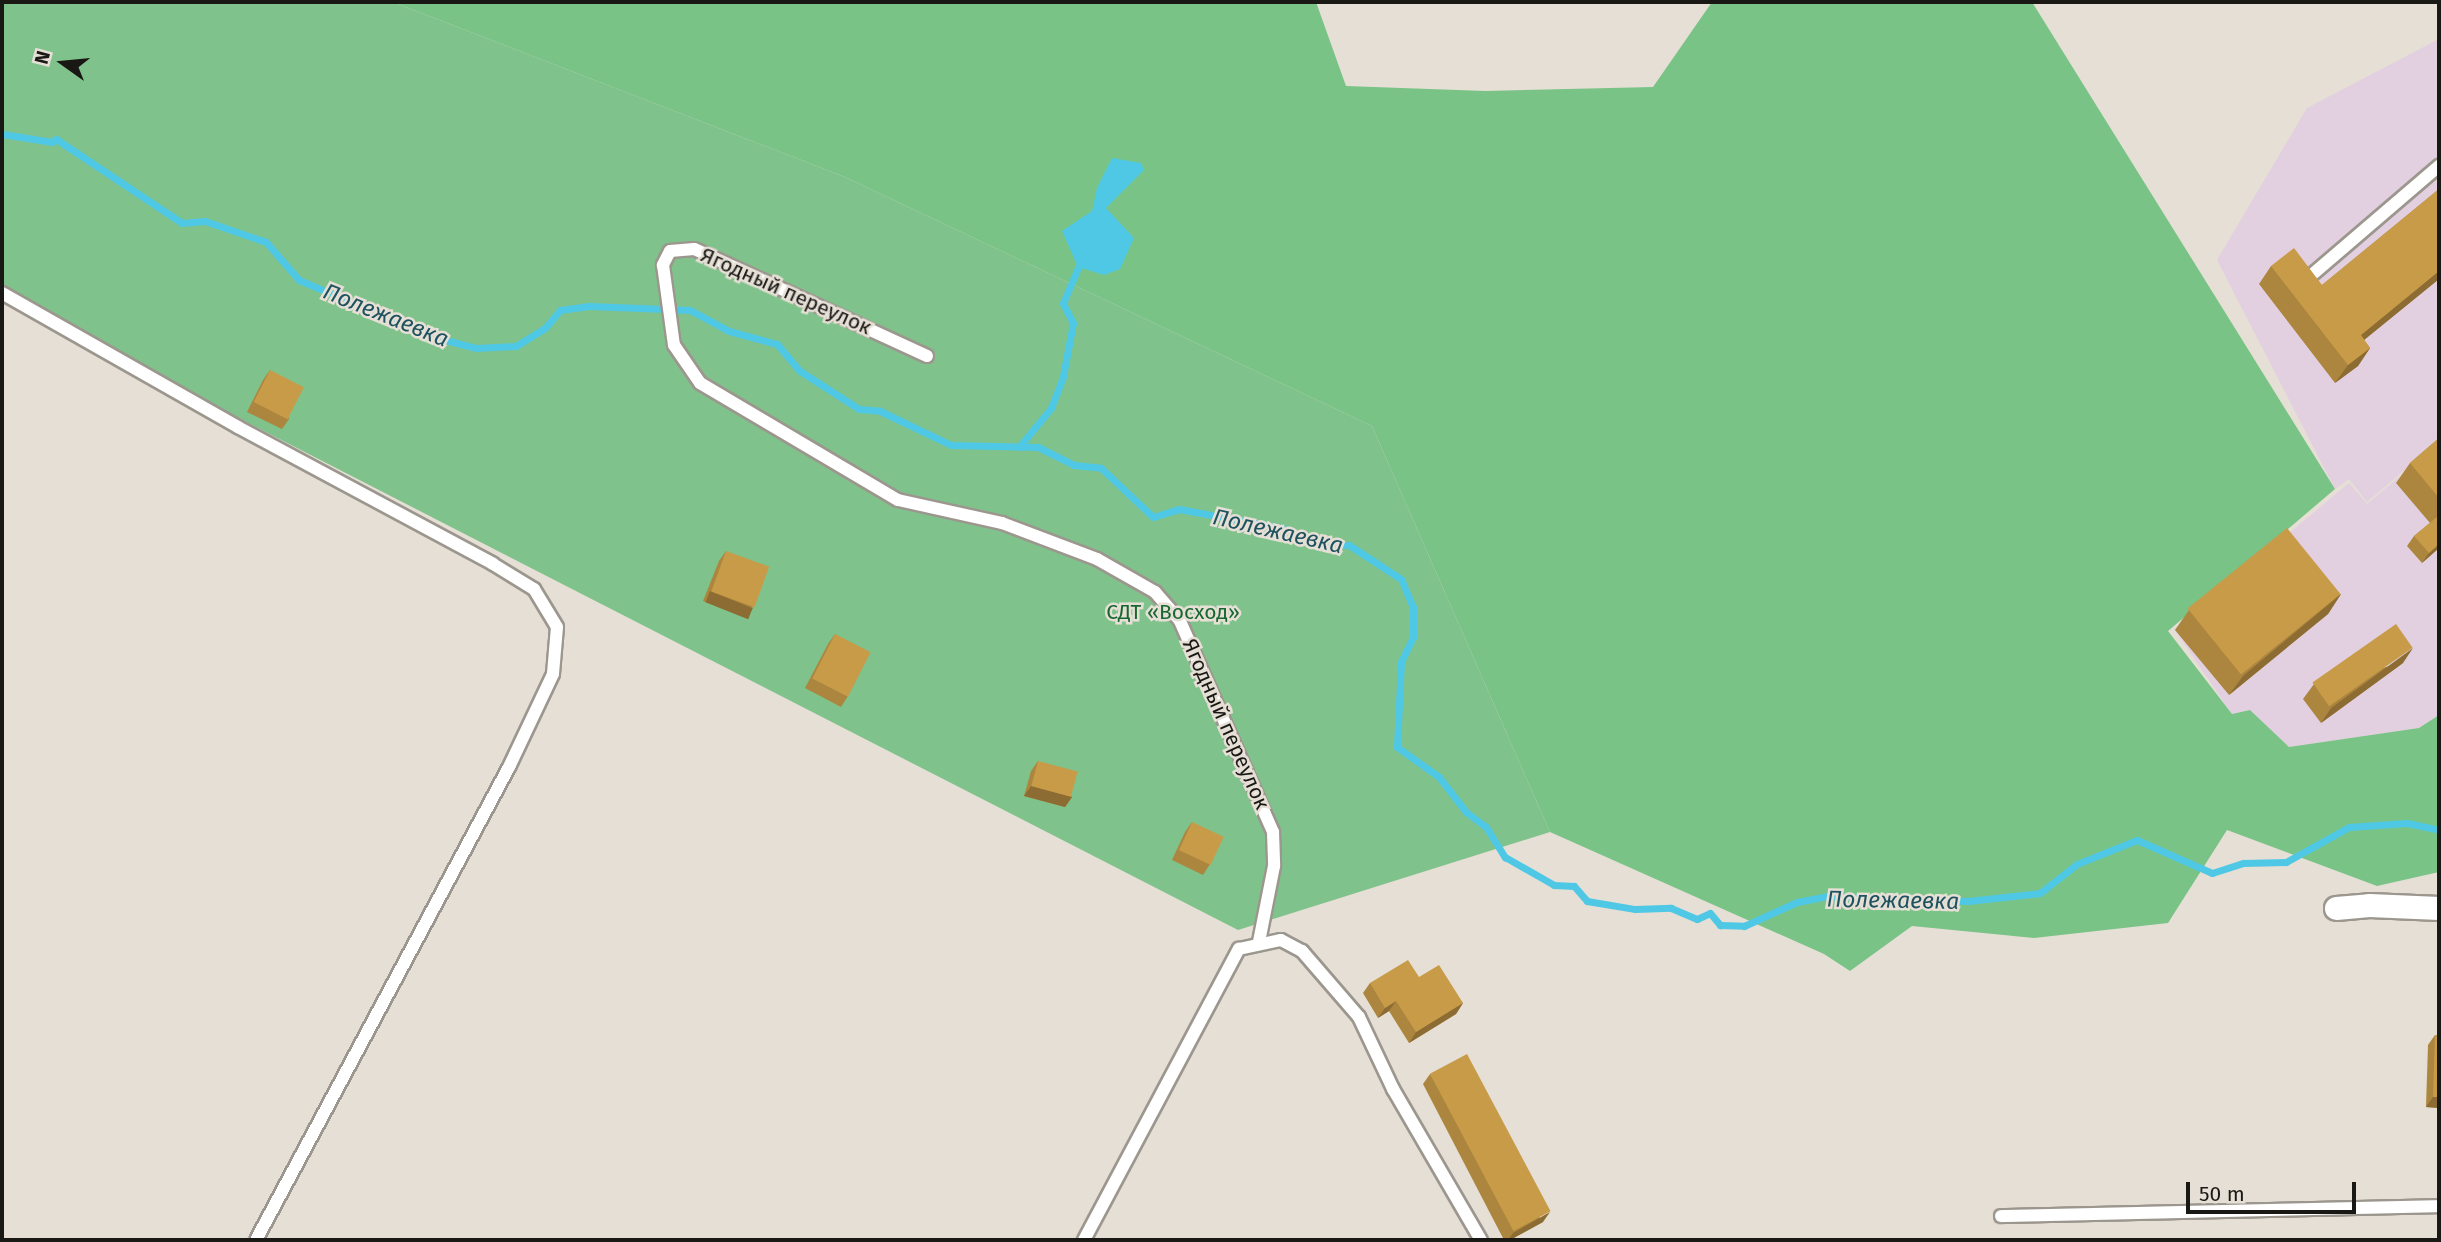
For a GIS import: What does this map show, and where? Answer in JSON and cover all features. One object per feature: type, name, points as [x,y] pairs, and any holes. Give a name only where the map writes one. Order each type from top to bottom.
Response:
[{"type":"street","points":[[2336,908],[2439,908]]},
{"type":"lane","points":[[2314,273],[2439,166]]},
{"type":"lane","name":"Ягодный переулок","points":[[927,356],[694,249],[670,251],[663,265],[674,345],[699,383],[898,500],[1002,523],[1097,559],[1155,592],[1185,633],[1273,832],[1274,866],[1259,943]]},
{"type":"lane","points":[[2,293],[238,427],[493,564],[534,589],[556,627],[553,674],[509,767],[256,1240]]},
{"type":"lane","points":[[1084,1240],[1239,949],[1281,940],[1302,951],[1359,1017],[1393,1088],[1481,1240]]},
{"type":"lane","points":[[2001,1216],[2439,1206]]},
{"type":"shaded area","points":[[2439,39],[2439,441],[2367,502],[2349,479],[2335,489],[2217,260],[2307,108]]},
{"type":"shaded area","points":[[2439,443],[2439,715],[2419,728],[2289,747],[2250,710],[2232,714],[2174,629],[2349,483],[2367,504]]},
{"type":"green space","name":"СДТ «Восход»","points":[[2,2],[393,2],[845,177],[1372,426],[1550,832],[1238,930],[2,297]]},
{"type":"green space","points":[[393,2],[1316,2],[1346,86],[1485,91],[1653,87],[1712,2],[2032,2],[2335,489],[2168,631],[2232,714],[2250,710],[2289,747],[2419,728],[2439,715],[2439,872],[2377,886],[2227,830],[2168,923],[2034,938],[1912,926],[1850,971],[1824,954],[1550,832],[1372,426],[845,177]]},
{"type":"water","points":[[1112,158],[1141,163],[1144,170],[1106,208],[1134,238],[1120,269],[1104,275],[1078,267],[1062,231],[1092,211],[1097,188]]},
{"type":"building","points":[[2439,189],[2439,271],[2361,335],[2370,348],[2348,365],[2271,266],[2294,248],[2322,285]]},
{"type":"building","points":[[270,370],[304,387],[288,419],[254,402]]},
{"type":"building","points":[[2439,438],[2439,498],[2410,463]]},
{"type":"building","points":[[2438,516],[2439,544],[2429,553],[2414,536]]},
{"type":"building","points":[[2287,528],[2340,594],[2241,675],[2188,609]]},
{"type":"building","points":[[726,551],[769,567],[755,607],[711,591]]},
{"type":"building","points":[[2396,624],[2413,648],[2329,706],[2312,683]]},
{"type":"building","points":[[835,634],[871,652],[848,697],[812,679]]},
{"type":"building","points":[[1038,761],[1078,772],[1071,797],[1031,786]]},
{"type":"building","points":[[1192,822],[1224,837],[1211,865],[1179,850]]},
{"type":"building","points":[[1408,960],[1419,977],[1439,965],[1463,1003],[1416,1032],[1396,1001],[1385,1008],[1370,983]]},
{"type":"building","points":[[2435,1035],[2439,1035],[2439,1097],[2433,1097]]},
{"type":"building","points":[[1467,1054],[1551,1211],[1513,1231],[1430,1074]]},
{"type":"waterway","name":"Полежаевка","points":[[2,134],[52,142],[56,139],[182,223],[205,221],[266,242],[299,280],[430,336],[476,348],[516,346],[545,328],[560,310],[589,306],[690,310],[729,331],[777,344],[800,371],[859,409],[880,411],[951,445],[1038,447],[1074,465],[1101,468],[1153,517],[1179,509],[1282,528],[1320,544],[1349,545],[1401,579],[1413,607],[1413,637],[1401,662],[1397,747],[1439,777],[1466,812],[1486,827],[1505,857],[1554,885],[1574,886],[1587,901],[1635,909],[1671,908],[1697,919],[1710,913],[1720,925],[1744,926],[1797,902],[1828,896],[1968,901],[2040,893],[2077,864],[2137,840],[2212,873],[2243,863],[2286,862],[2349,827],[2407,823],[2439,830]]},
{"type":"waterway","name":"Полежаевка","points":[[1019,447],[1051,408],[1063,376],[1073,323],[1063,303],[1078,267]]}]
